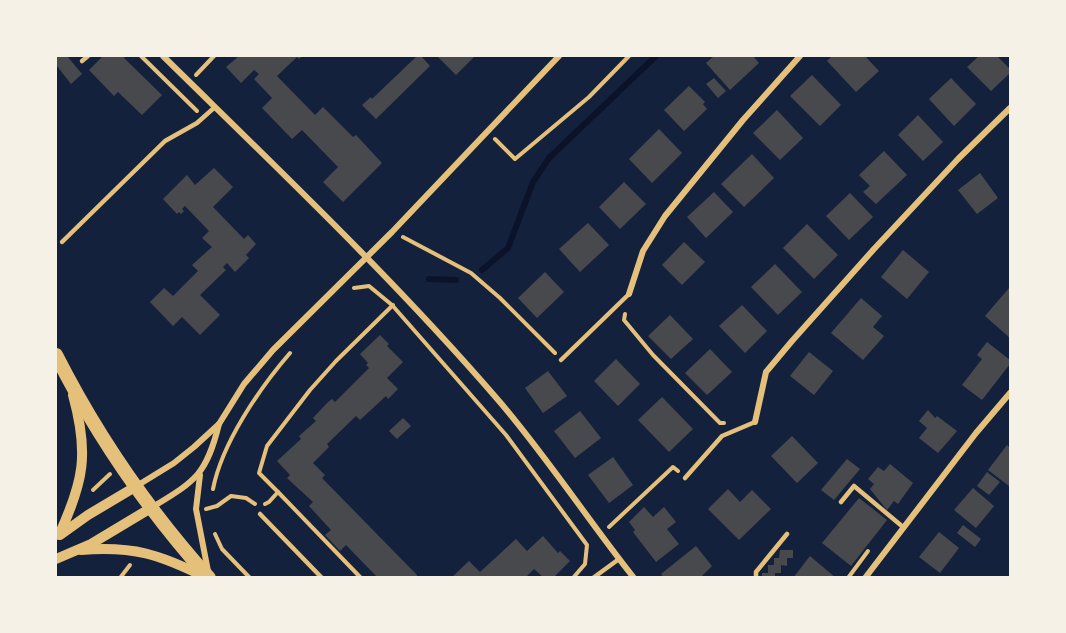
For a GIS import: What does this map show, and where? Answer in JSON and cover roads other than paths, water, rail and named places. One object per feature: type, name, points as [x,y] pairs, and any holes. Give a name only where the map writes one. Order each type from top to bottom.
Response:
[{"type":"main road","points":[[56,355],[71,386],[135,487],[208,578]]},
{"type":"street","points":[[163,56],[366,257],[500,402],[634,578]]},
{"type":"street","points":[[57,537],[88,515],[174,463],[219,424],[244,384],[273,350],[392,232],[488,132],[556,56]]},
{"type":"street","points":[[629,294],[643,251],[665,216],[743,120],[800,56]]},
{"type":"street","points":[[755,422],[766,372],[874,249],[958,159],[1011,108]]},
{"type":"street","points":[[57,537],[76,496],[82,465],[79,416],[71,386]]},
{"type":"street","points":[[865,578],[1011,393]]},
{"type":"street","points":[[208,578],[196,509],[200,474],[213,446],[219,424]]},
{"type":"street","points":[[56,559],[81,550],[151,508],[200,474]]},
{"type":"street","points":[[81,550],[130,549],[168,560],[208,578]]},
{"type":"lane","points":[[82,61],[88,56]]},
{"type":"lane","points":[[62,242],[165,141],[204,118],[215,107]]},
{"type":"lane","points":[[561,360],[629,294]]},
{"type":"lane","points":[[685,478],[722,436],[755,422]]},
{"type":"lane","points":[[842,502],[854,486],[903,527]]},
{"type":"lane","points":[[261,514],[322,578]]},
{"type":"lane","points":[[756,578],[756,572],[787,534]]},
{"type":"lane","points":[[593,578],[619,559]]},
{"type":"waterway","points":[[482,270],[508,248],[533,182],[549,158],[656,56]]},
{"type":"waterway","points":[[429,279],[456,280]]}]
